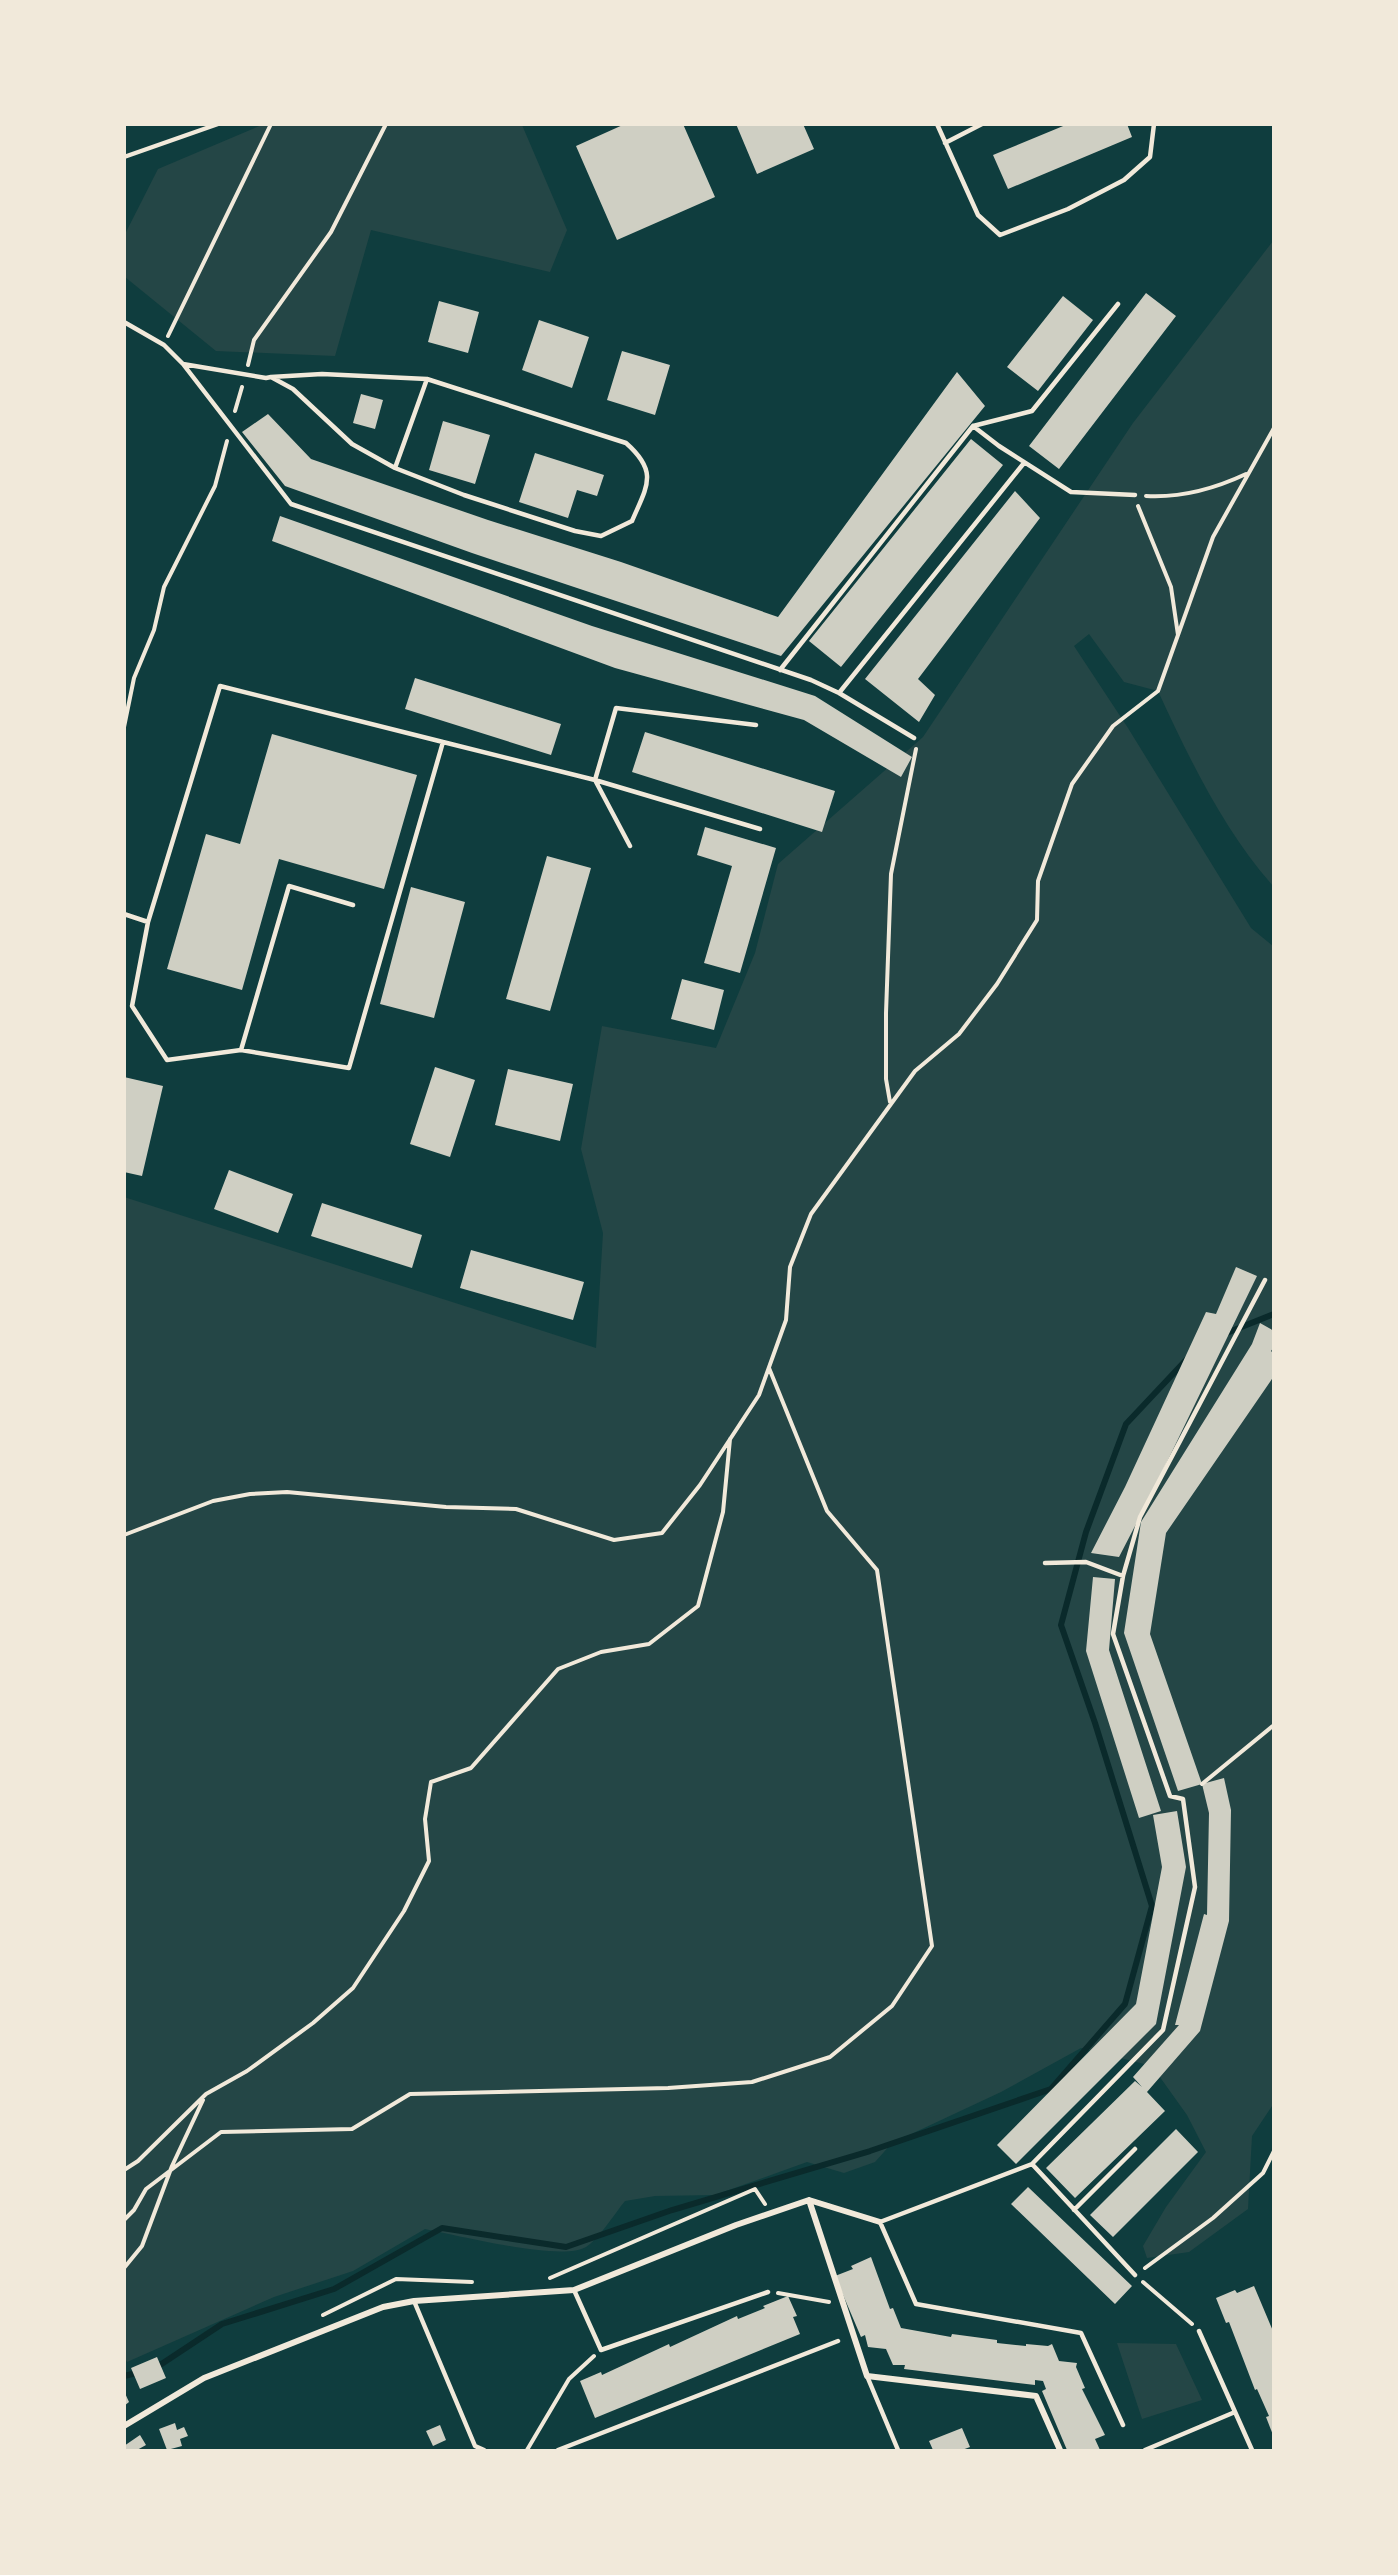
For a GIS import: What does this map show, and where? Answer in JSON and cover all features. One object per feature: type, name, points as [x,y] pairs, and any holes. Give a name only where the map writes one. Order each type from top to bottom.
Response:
[{"type":"street","points":[[809,2200],[867,2376],[1036,2396],[1060,2451]]},
{"type":"street","points":[[124,2426],[204,2378],[384,2307],[414,2301],[574,2290],[736,2225],[809,2200],[880,2222]]},
{"type":"lane","points":[[124,157],[218,124]]},
{"type":"lane","points":[[937,124],[978,215],[1000,235],[1068,209],[1124,180],[1150,157],[1154,124]]},
{"type":"lane","points":[[945,143],[982,124]]},
{"type":"lane","points":[[780,670],[974,426],[1032,411],[1118,304]]},
{"type":"lane","points":[[124,322],[164,345],[183,364],[291,504],[811,680],[839,693],[914,738]]},
{"type":"lane","points":[[183,364],[271,377],[322,374],[427,379],[627,443],[643,459],[648,484],[632,521],[601,536],[575,531],[464,495],[395,468],[352,444],[293,389],[271,377]]},
{"type":"lane","points":[[395,468],[427,379]]},
{"type":"lane","points":[[974,426],[1024,464],[1071,492],[1135,495]]},
{"type":"lane","points":[[839,693],[1024,464]]},
{"type":"lane","points":[[443,741],[349,1068],[241,1050],[167,1060],[132,1006],[148,922],[220,686],[443,741],[595,780],[760,829]]},
{"type":"lane","points":[[630,846],[595,780],[616,708],[756,725]]},
{"type":"lane","points":[[241,1050],[288,886],[353,905]]},
{"type":"lane","points":[[124,914],[148,922]]},
{"type":"lane","points":[[1123,2426],[1081,2333],[916,2304],[880,2222],[1032,2164],[1163,2030],[1195,1887],[1184,1799],[1170,1796],[1113,1634],[1123,1576],[1140,1517],[1265,1280]]},
{"type":"lane","points":[[1045,1563],[1086,1562],[1123,1576]]},
{"type":"lane","points":[[1074,2210],[1135,2149]]},
{"type":"lane","points":[[1032,2164],[1135,2275]]},
{"type":"lane","points":[[574,2290],[601,2350],[768,2292]]},
{"type":"lane","points":[[414,2301],[475,2446],[484,2451]]},
{"type":"lane","points":[[1199,2331],[1252,2451]]},
{"type":"lane","points":[[558,2451],[838,2341]]},
{"type":"lane","points":[[867,2376],[898,2451]]},
{"type":"lane","points":[[1145,2451],[1235,2412]]},
{"type":"path","points":[[164,345],[271,124]]},
{"type":"path","points":[[124,1535],[213,1501],[250,1494],[287,1492],[426,1505],[516,1509],[614,1540],[662,1533],[700,1485],[759,1395],[786,1320],[790,1267],[811,1214],[890,1102],[915,1071],[959,1035],[1003,975],[1036,920],[1038,881],[1072,784],[1113,726],[1158,691],[1213,537],[1274,428]]},
{"type":"path","points":[[1178,636],[1171,587],[1135,495],[1180,495],[1220,486],[1248,473]]},
{"type":"path","points":[[890,1102],[886,1079],[886,1013],[891,874],[916,753],[914,738]]},
{"type":"path","points":[[124,2220],[134,2210],[146,2189],[172,2166],[220,2132],[352,2129],[410,2094],[668,2088],[752,2082],[830,2057],[892,2006],[932,1946],[877,1570],[827,1511],[769,1368]]},
{"type":"path","points":[[124,2170],[138,2161],[206,2094],[247,2071],[313,2023],[353,1988],[404,1911],[429,1861],[425,1819],[431,1782],[471,1768],[558,1670],[601,1652],[649,1644],[698,1606],[723,1512],[730,1438]]},
{"type":"path","points":[[1202,1784],[1274,1725]]},
{"type":"path","points":[[124,2268],[142,2246],[172,2166],[206,2094]]},
{"type":"path","points":[[1199,2331],[1135,2275],[1213,2218],[1263,2173],[1274,2151]]},
{"type":"path","points":[[768,2292],[842,2304]]},
{"type":"path","points":[[527,2451],[569,2379],[601,2350]]},
{"type":"shaded area","points":[[264,124],[522,125],[567,230],[550,272],[371,230],[335,356],[216,351],[125,277],[124,236],[158,169]]},
{"type":"shaded area","points":[[1273,241],[1273,886],[1238,841],[1223,817],[1182,743],[1158,691],[1124,682],[1089,634],[1074,646],[1128,728],[1251,928],[1273,946],[1274,2103],[1252,2136],[1248,2209],[1189,2252],[1147,2258],[1143,2246],[1166,2207],[1206,2152],[1187,2115],[1152,2066],[1081,2048],[1001,2092],[892,2143],[875,2162],[844,2173],[807,2162],[715,2195],[655,2196],[625,2201],[591,2243],[573,2251],[508,2246],[425,2229],[353,2271],[274,2297],[127,2362],[124,2356],[124,1197],[596,1348],[603,1233],[581,1149],[602,1026],[716,1048],[755,953],[778,864],[923,737],[1133,423]]},
{"type":"shaded area","points":[[1117,2343],[1176,2344],[1202,2400],[1142,2419]]},
{"type":"building","points":[[625,124],[683,124],[715,197],[617,240],[576,146]]},
{"type":"building","points":[[736,124],[803,124],[814,149],[757,174]]},
{"type":"building","points":[[1068,124],[1127,124],[1132,137],[1008,189],[993,155]]},
{"type":"building","points":[[1146,293],[1176,316],[1059,469],[1029,446]]},
{"type":"building","points":[[1063,296],[1093,320],[1038,391],[1007,367]]},
{"type":"building","points":[[439,301],[479,312],[468,353],[428,342]]},
{"type":"building","points":[[539,320],[589,337],[572,388],[522,370]]},
{"type":"building","points":[[622,351],[670,365],[655,415],[607,400]]},
{"type":"building","points":[[957,372],[985,406],[781,656],[472,553],[285,486],[242,432],[268,414],[311,459],[778,617]]},
{"type":"building","points":[[361,394],[383,400],[375,429],[353,423]]},
{"type":"building","points":[[443,421],[490,435],[475,484],[429,470]]},
{"type":"building","points":[[971,439],[1003,465],[841,667],[809,641]]},
{"type":"building","points":[[535,453],[604,475],[597,496],[577,490],[568,518],[519,502]]},
{"type":"building","points":[[1015,491],[1040,518],[918,679],[935,695],[919,722],[865,679]]},
{"type":"building","points":[[280,516],[592,626],[815,696],[912,757],[901,777],[804,720],[615,668],[272,541]]},
{"type":"building","points":[[415,678],[561,724],[551,755],[405,709]]},
{"type":"building","points":[[645,732],[835,791],[822,832],[632,772]]},
{"type":"building","points":[[272,734],[417,775],[384,889],[279,859],[242,990],[167,969],[206,834],[240,844]]},
{"type":"building","points":[[705,827],[776,848],[740,973],[704,963],[732,866],[697,855]]},
{"type":"building","points":[[547,856],[591,868],[550,1011],[506,999]]},
{"type":"building","points":[[411,887],[465,902],[434,1018],[380,1004]]},
{"type":"building","points":[[682,979],[724,990],[714,1030],[671,1019]]},
{"type":"building","points":[[435,1067],[475,1080],[450,1157],[410,1144]]},
{"type":"building","points":[[508,1069],[573,1084],[560,1141],[495,1125]]},
{"type":"building","points":[[124,1077],[163,1086],[142,1176],[124,1172]]},
{"type":"building","points":[[229,1170],[293,1194],[278,1233],[214,1209]]},
{"type":"building","points":[[322,1203],[422,1235],[412,1268],[311,1236]]},
{"type":"building","points":[[471,1250],[584,1282],[573,1320],[460,1288]]},
{"type":"building","points":[[1236,1267],[1257,1276],[1149,1499],[1119,1557],[1091,1553],[1125,1487],[1206,1312],[1216,1314]]},
{"type":"building","points":[[1260,1323],[1274,1331],[1274,1347],[1271,1351],[1274,1354],[1274,1376],[1166,1533],[1150,1634],[1202,1784],[1178,1791],[1124,1633],[1141,1522],[1252,1344]]},
{"type":"building","points":[[1093,1577],[1115,1579],[1109,1650],[1161,1811],[1139,1818],[1086,1651]]},
{"type":"building","points":[[1224,1778],[1231,1810],[1229,1921],[1200,2031],[1147,2092],[1165,2111],[1075,2198],[1046,2168],[1135,2081],[1142,2087],[1133,2077],[1179,2025],[1175,2025],[1204,1914],[1207,1915],[1209,1813],[1202,1784]]},
{"type":"building","points":[[1177,1811],[1186,1867],[1156,2024],[1016,2164],[997,2145],[1136,2004],[1162,1867],[1153,1815]]},
{"type":"building","points":[[1176,2129],[1198,2152],[1113,2237],[1090,2215]]},
{"type":"building","points":[[1028,2187],[1132,2286],[1115,2304],[1011,2204]]},
{"type":"building","points":[[871,2257],[890,2309],[893,2308],[901,2328],[951,2337],[952,2334],[997,2340],[997,2343],[1026,2346],[1026,2344],[1048,2346],[1052,2344],[1059,2361],[1077,2363],[1076,2367],[1085,2388],[1082,2389],[1105,2435],[1095,2439],[1100,2450],[1067,2450],[1042,2391],[1046,2389],[1043,2381],[1035,2380],[1035,2385],[904,2369],[905,2365],[893,2365],[886,2349],[868,2347],[865,2335],[861,2337],[835,2276],[853,2269],[851,2266]]},
{"type":"building","points":[[1254,2286],[1273,2331],[1273,2435],[1266,2417],[1269,2416],[1257,2389],[1255,2390],[1229,2322],[1226,2323],[1216,2298],[1235,2290],[1237,2293]]},
{"type":"building","points":[[788,2296],[797,2316],[793,2317],[800,2334],[595,2418],[580,2381],[601,2372],[602,2375],[669,2344],[670,2347],[737,2316],[738,2319],[765,2308],[763,2306]]},
{"type":"building","points":[[157,2357],[166,2378],[140,2389],[131,2368]]},
{"type":"building","points":[[124,2391],[129,2402],[124,2406]]},
{"type":"building","points":[[175,2423],[177,2430],[184,2427],[188,2436],[180,2439],[182,2446],[167,2450],[159,2429]]},
{"type":"building","points":[[440,2425],[446,2440],[433,2446],[426,2431]]},
{"type":"building","points":[[962,2428],[970,2447],[962,2450],[933,2450],[929,2441]]},
{"type":"building","points":[[140,2435],[146,2445],[137,2450],[124,2450],[124,2446]]},
{"type":"waterway","points":[[1224,1334],[1274,1314]]},
{"type":"waterway","points":[[154,2369],[222,2324],[334,2289],[442,2228],[566,2247],[672,2210],[870,2151],[1051,2089],[1125,2004],[1152,1906],[1095,1723],[1061,1625],[1086,1532],[1126,1424],[1187,1359]]},
{"type":"waterway","points":[[124,2376],[141,2372]]}]
